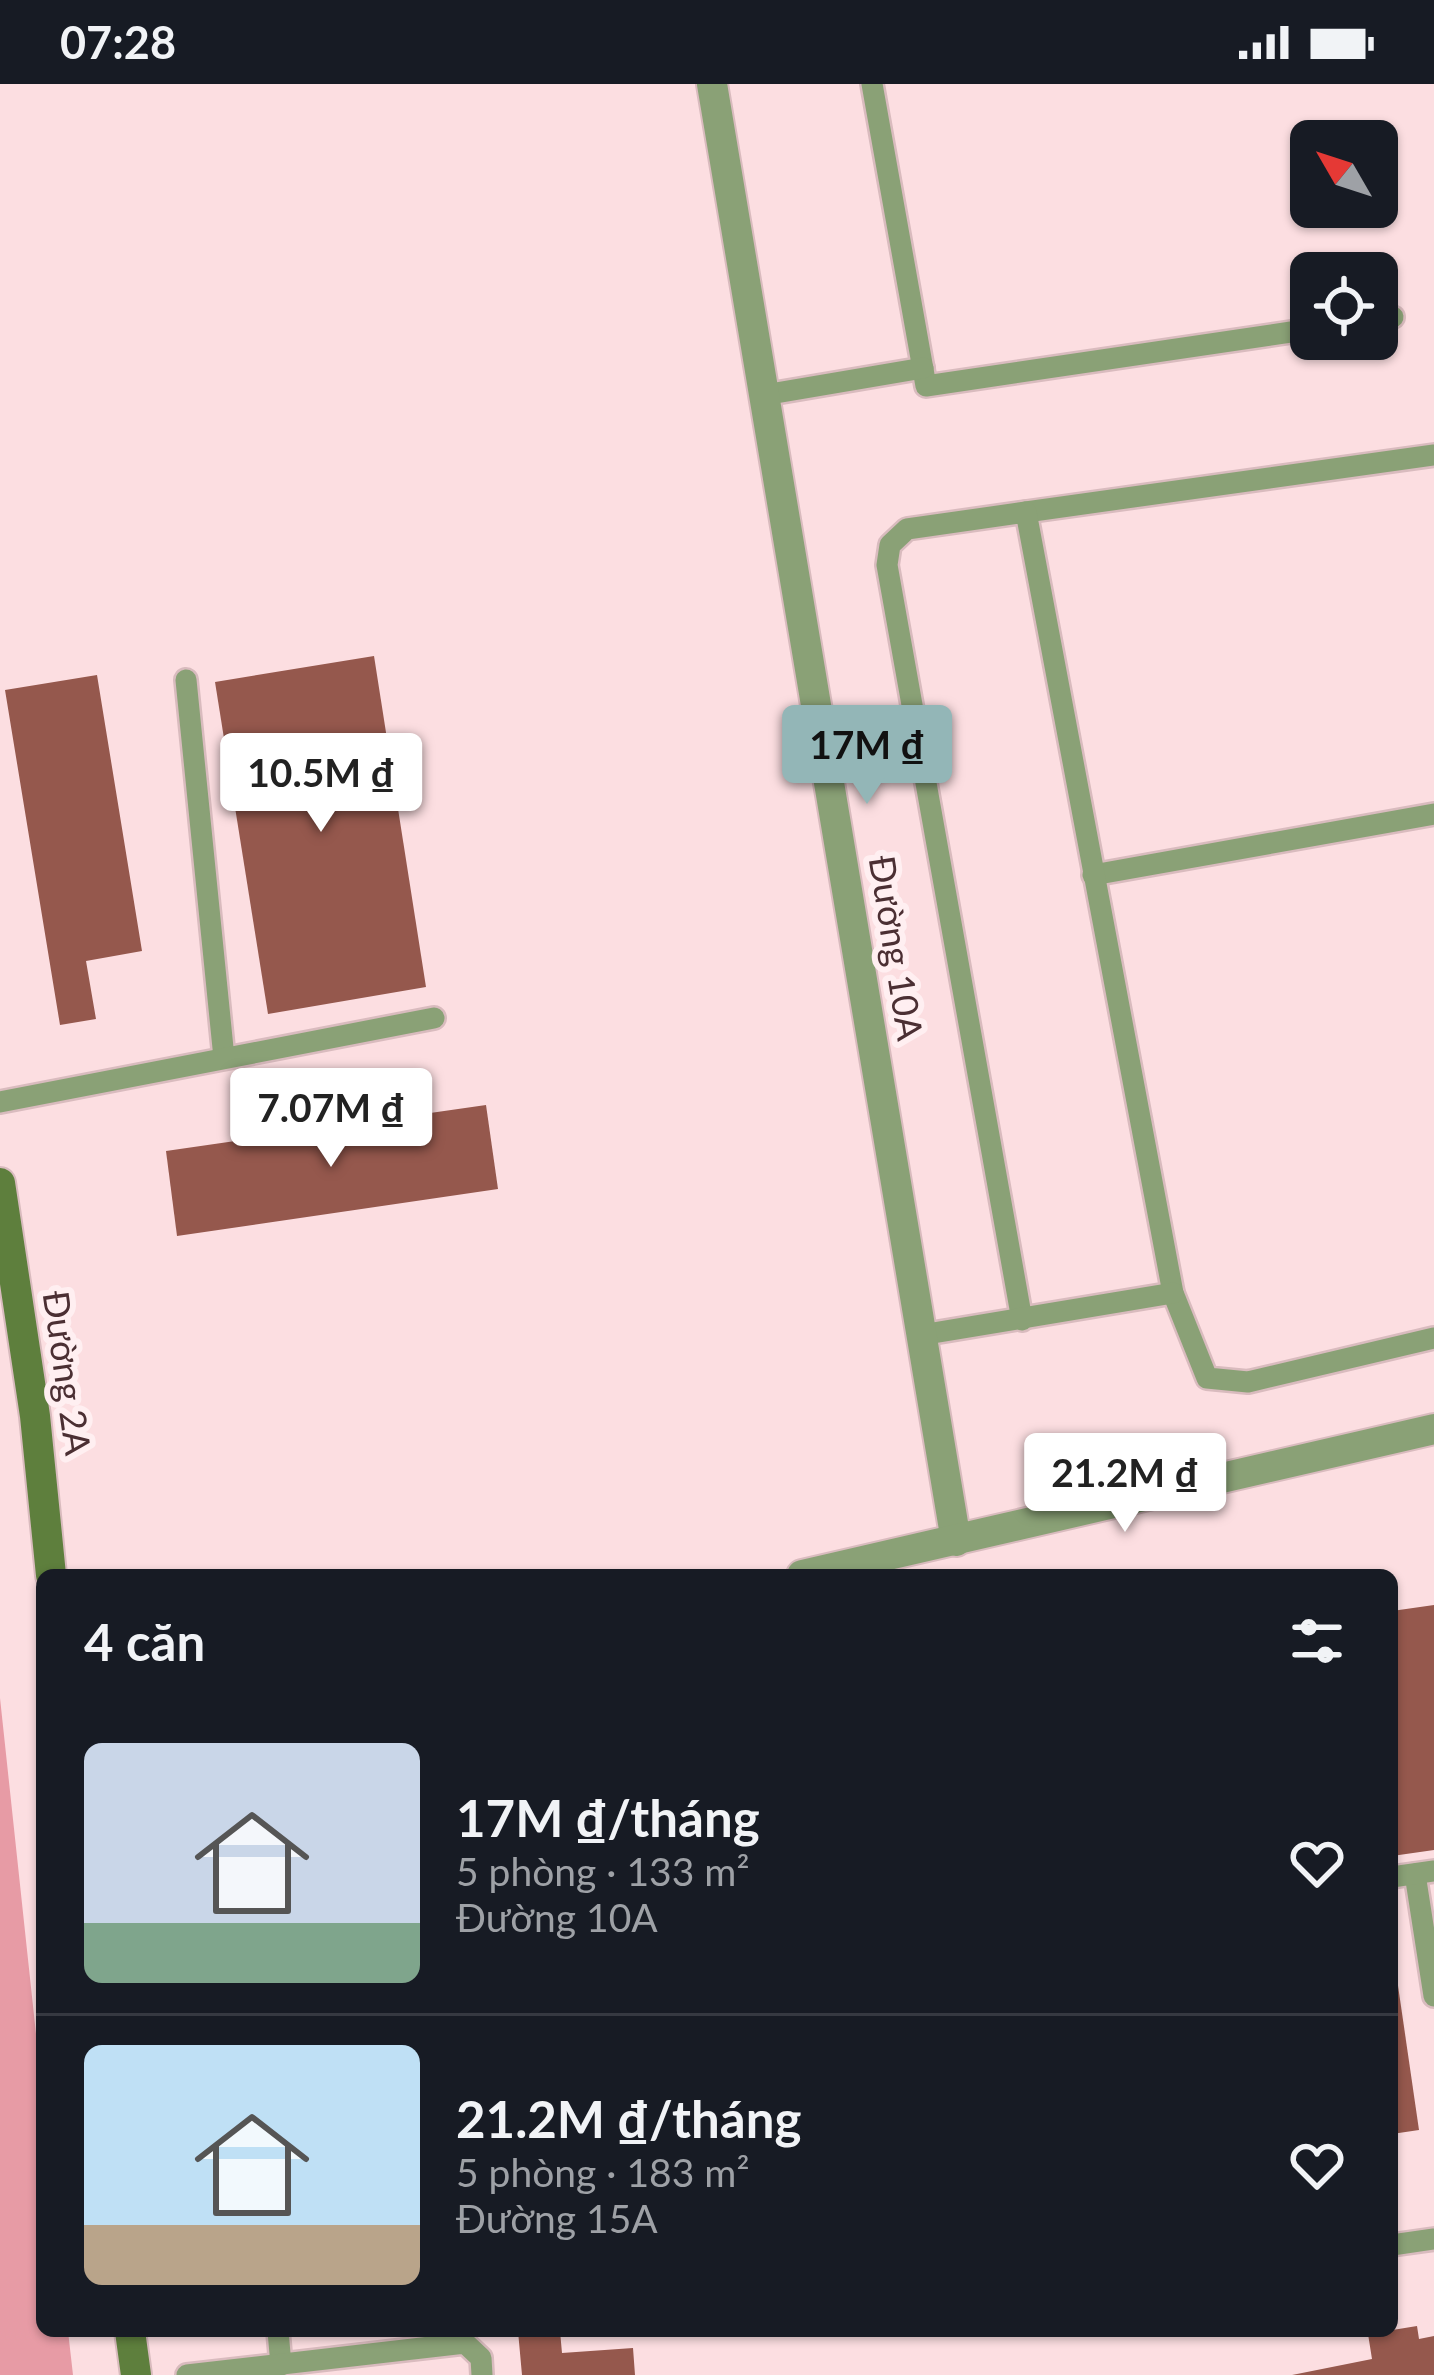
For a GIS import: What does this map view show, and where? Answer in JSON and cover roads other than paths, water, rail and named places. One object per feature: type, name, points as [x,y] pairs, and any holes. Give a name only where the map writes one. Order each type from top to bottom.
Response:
[{"type":"street","name":"Đường 10A","points":[[712,84],[956,1541]]},
{"type":"street","name":"Đường 2A","points":[[0,1183],[35,1416],[50,1569]]},
{"type":"street","points":[[829,1569],[1434,1429]]},
{"type":"street","points":[[131,2337],[136,2375]]},
{"type":"lane","points":[[872,84],[926,386],[1290,332]]},
{"type":"lane","points":[[764,395],[923,368]]},
{"type":"lane","points":[[1022,1320],[887,565],[890,545],[907,529],[1434,455]]},
{"type":"lane","points":[[1026,512],[1173,1293],[1207,1378],[1248,1382],[1434,1338]]},
{"type":"lane","points":[[186,680],[224,1058]]},
{"type":"lane","points":[[1093,874],[1434,814]]},
{"type":"lane","points":[[0,1102],[434,1018]]},
{"type":"lane","points":[[921,1335],[1173,1293]]},
{"type":"lane","points":[[1414,1874],[1434,1996]]},
{"type":"lane","points":[[1398,2244],[1434,2239]]},
{"type":"lane","points":[[279,2337],[281,2365]]},
{"type":"lane","points":[[188,2375],[465,2343],[481,2358],[482,2375]]}]
